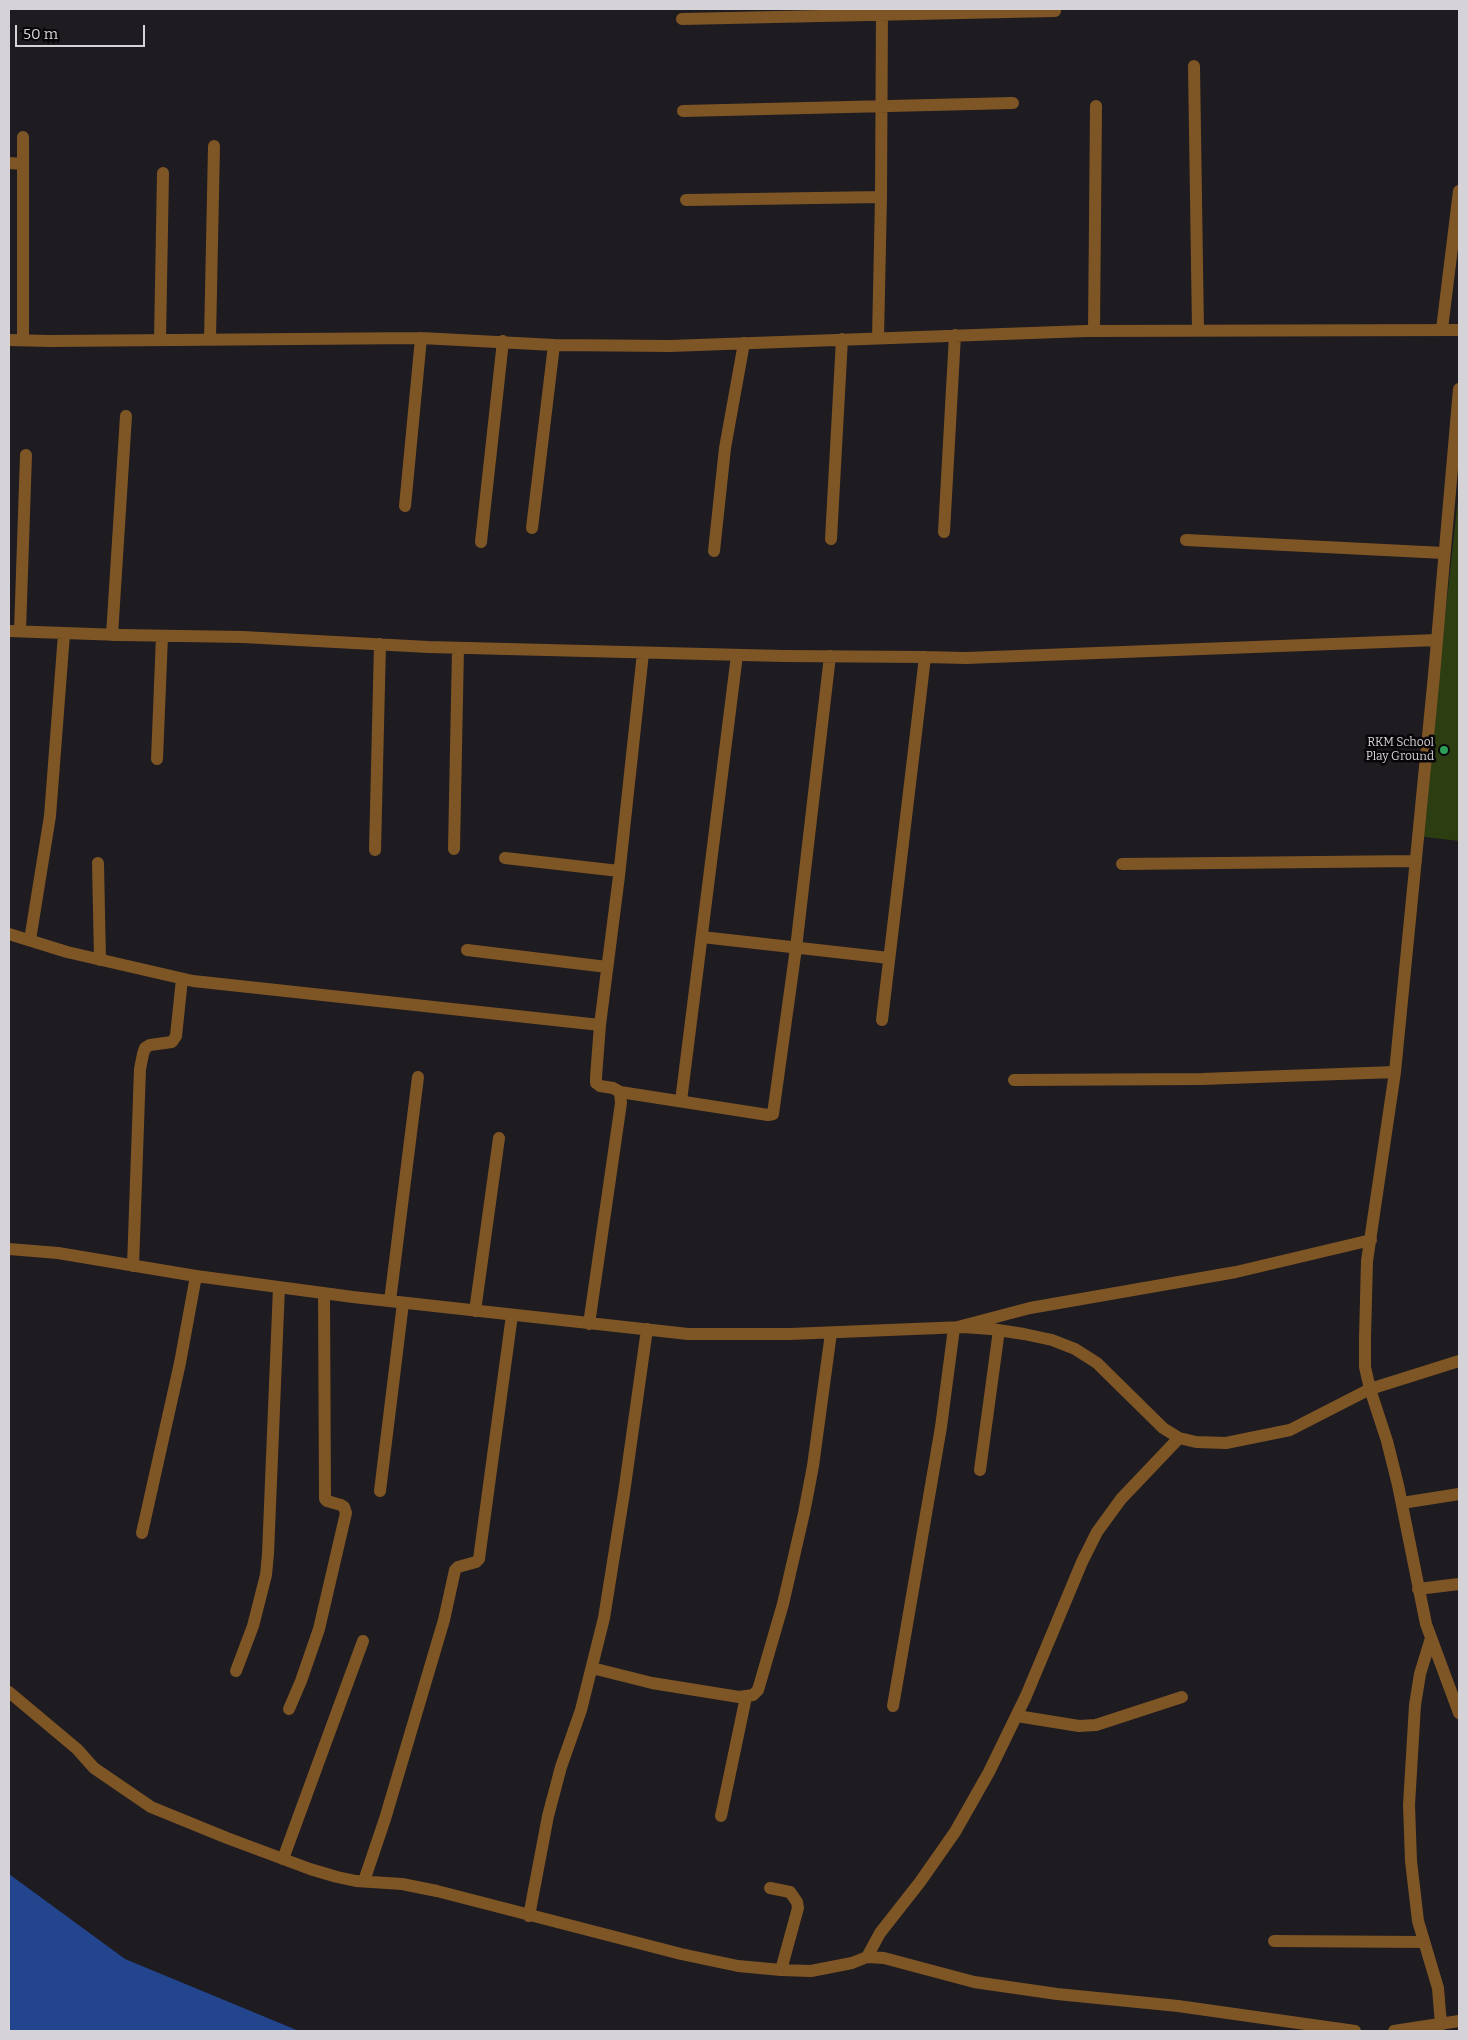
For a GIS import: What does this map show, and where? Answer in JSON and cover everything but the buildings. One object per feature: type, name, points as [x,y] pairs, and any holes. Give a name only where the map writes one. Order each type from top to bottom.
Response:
[{"type":"street","points":[[878,338],[882,12]]},
{"type":"street","points":[[682,19],[882,12],[1055,12]]},
{"type":"street","points":[[1194,66],[1198,330]]},
{"type":"street","points":[[683,111],[1013,103]]},
{"type":"street","points":[[1094,331],[1096,106]]},
{"type":"street","points":[[23,137],[23,340]]},
{"type":"street","points":[[210,339],[214,146]]},
{"type":"street","points":[[9,163],[23,164]]},
{"type":"street","points":[[160,340],[163,173]]},
{"type":"street","points":[[1442,329],[1459,191]]},
{"type":"street","points":[[686,200],[881,196]]},
{"type":"street","points":[[9,340],[421,338],[554,345],[670,346],[1094,331],[1459,330]]},
{"type":"street","points":[[944,532],[955,335]]},
{"type":"street","points":[[406,506],[421,338]]},
{"type":"street","points":[[831,539],[842,339]]},
{"type":"street","points":[[481,542],[503,342]]},
{"type":"street","points":[[714,551],[726,448],[744,343]]},
{"type":"street","points":[[532,528],[554,345]]},
{"type":"street","points":[[1459,389],[1395,1072],[1367,1260],[1365,1337],[1365,1367],[1387,1441],[1402,1502],[1426,1624],[1459,1709]]},
{"type":"street","points":[[112,635],[126,416]]},
{"type":"street","points":[[26,455],[14,631],[64,634],[243,637],[458,648],[737,655],[966,658],[1436,640]]},
{"type":"street","points":[[1186,540],[1444,553]]},
{"type":"street","points":[[30,940],[50,816],[64,634]]},
{"type":"street","points":[[157,759],[162,636]]},
{"type":"street","points":[[375,850],[380,644]]},
{"type":"street","points":[[454,849],[458,648]]},
{"type":"street","points":[[643,653],[600,1025],[596,1082],[600,1086],[613,1088],[620,1092],[768,1115],[773,1114],[796,948],[830,656]]},
{"type":"street","points":[[682,1101],[737,655]]},
{"type":"street","points":[[882,1020],[924,657]]},
{"type":"street","points":[[505,858],[619,871]]},
{"type":"street","points":[[1122,864],[1416,861]]},
{"type":"street","points":[[98,863],[100,960]]},
{"type":"street","points":[[9,934],[100,960],[182,979],[600,1025]]},
{"type":"street","points":[[702,937],[889,958]]},
{"type":"street","points":[[467,950],[607,967]]},
{"type":"street","points":[[133,1266],[140,1069],[145,1048],[150,1045],[172,1042],[176,1036],[182,979]]},
{"type":"street","points":[[1014,1080],[1202,1079],[1395,1072]]},
{"type":"street","points":[[390,1301],[418,1077]]},
{"type":"street","points":[[589,1324],[621,1103],[620,1092]]},
{"type":"street","points":[[475,1311],[499,1138]]},
{"type":"street","points":[[954,1328],[1030,1308],[1236,1272],[1371,1240]]},
{"type":"street","points":[[9,1250],[58,1252],[196,1276],[324,1293],[647,1330],[732,1335],[954,1328],[999,1330],[1052,1340],[1075,1349],[1098,1363],[1162,1428],[1179,1438],[1196,1442],[1226,1443],[1290,1430],[1370,1389],[1459,1361]]},
{"type":"street","points":[[142,1533],[178,1372],[196,1276]]},
{"type":"street","points":[[236,1671],[253,1626],[266,1575],[279,1287]]},
{"type":"street","points":[[289,1709],[319,1629],[346,1513],[344,1507],[327,1501],[325,1498],[324,1293]]},
{"type":"street","points":[[380,1491],[403,1303]]},
{"type":"street","points":[[364,1881],[402,1762],[444,1620],[456,1570],[458,1567],[476,1562],[478,1559],[512,1315]]},
{"type":"street","points":[[894,1706],[941,1427],[954,1328]]},
{"type":"street","points":[[529,1916],[548,1816],[561,1767],[581,1710],[604,1618],[647,1330]]},
{"type":"street","points":[[980,1470],[999,1330]]},
{"type":"street","points":[[592,1668],[652,1684],[746,1697],[753,1695],[758,1690],[791,1573],[813,1466],[831,1333]]},
{"type":"street","points":[[867,1957],[880,1933],[920,1882],[955,1832],[989,1772],[1016,1716],[1082,1562],[1097,1532],[1121,1499],[1179,1438]]},
{"type":"street","points":[[1402,1502],[1459,1494]]},
{"type":"street","points":[[1418,1589],[1459,1584]]},
{"type":"street","points":[[1431,1638],[1420,1674],[1415,1704],[1409,1805],[1412,1870],[1418,1921],[1438,1988],[1441,2025]]},
{"type":"street","points":[[283,1859],[363,1641]]},
{"type":"street","points":[[9,1692],[78,1749],[94,1768],[150,1807],[283,1859],[338,1877],[402,1884],[437,1891],[681,1954],[738,1966],[811,1971],[852,1964],[867,1957],[900,1961],[974,1982],[1057,1994],[1178,2006],[1355,2031]]},
{"type":"street","points":[[721,1816],[746,1697]]},
{"type":"street","points":[[1016,1716],[1079,1726],[1096,1725],[1182,1697]]},
{"type":"street","points":[[770,1888],[790,1892],[797,1902],[798,1908],[780,1970]]},
{"type":"street","points":[[1274,1941],[1423,1942]]},
{"type":"street","points":[[1394,2031],[1459,2021]]},
{"type":"green space","name":"RKM School Play Ground","points":[[1459,490],[1459,841],[1417,836],[1440,663]]},
{"type":"water","points":[[9,1874],[125,1959],[299,2031],[9,2031]]},
{"type":"place","name":"RKM School Play Ground","points":[[1444,750]]}]
